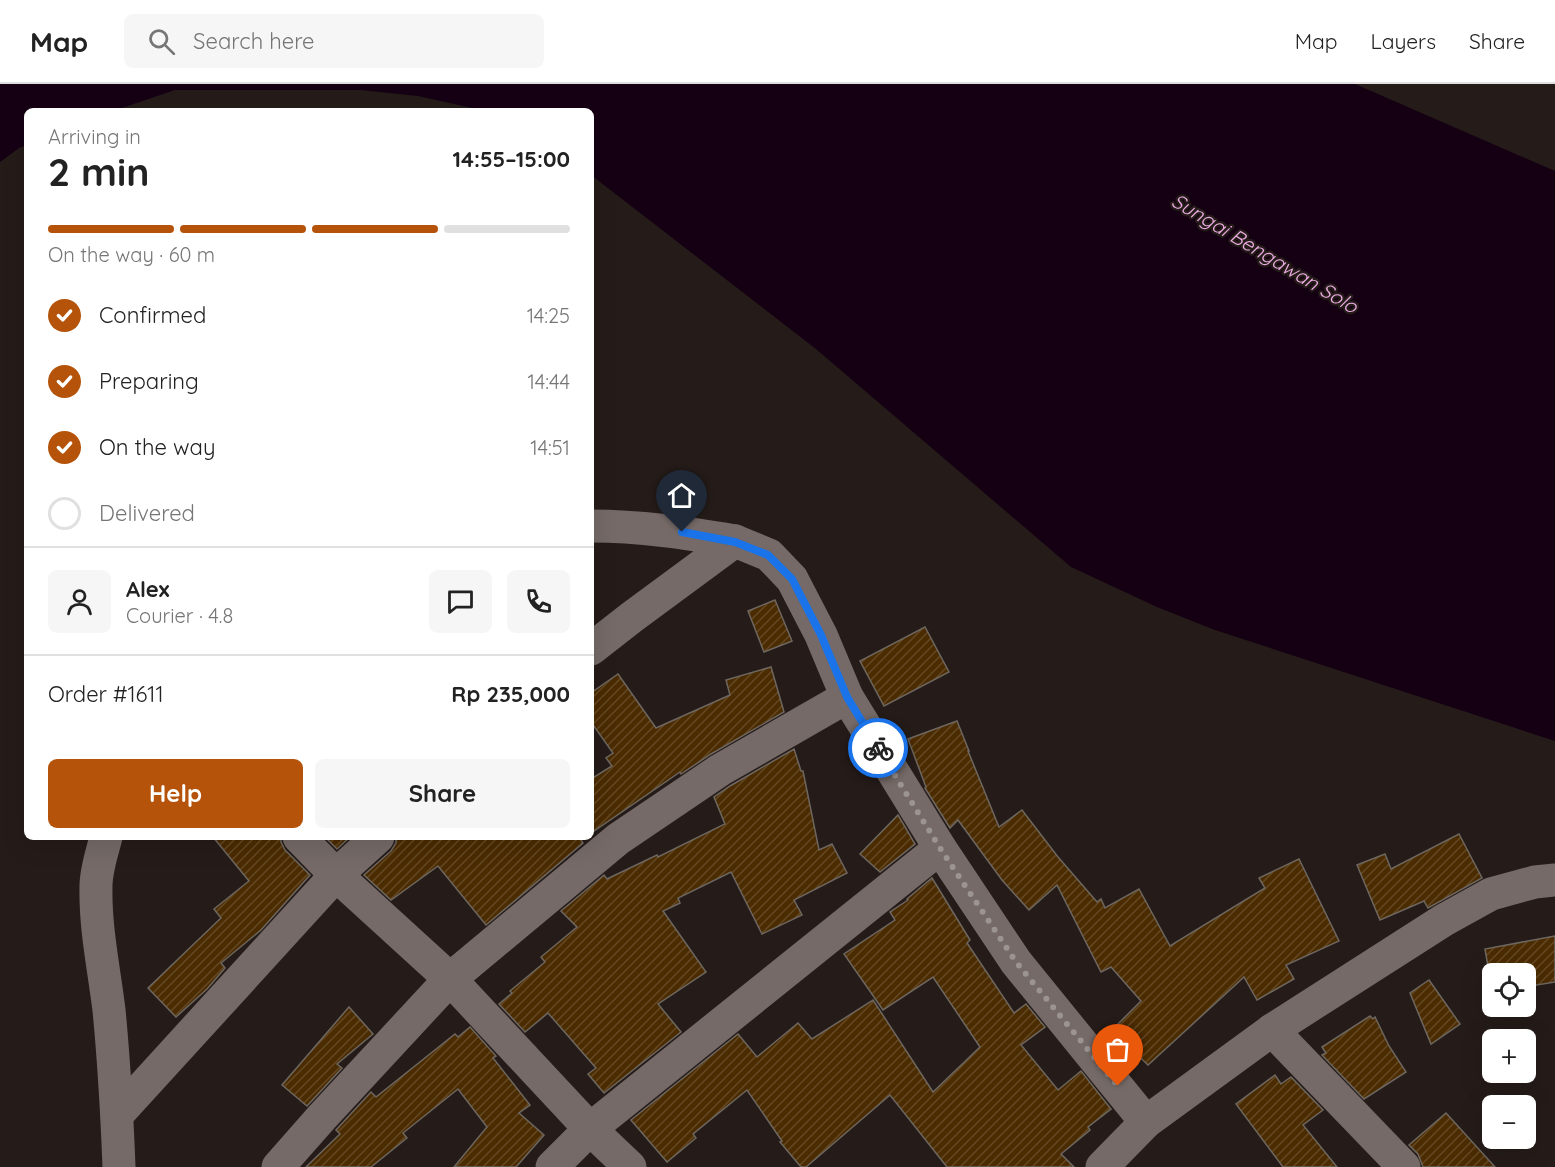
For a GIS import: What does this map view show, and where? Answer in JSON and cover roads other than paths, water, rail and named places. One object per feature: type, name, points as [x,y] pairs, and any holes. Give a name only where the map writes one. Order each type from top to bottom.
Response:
[{"type":"street","points":[[594,526],[682,532],[735,542],[768,555],[792,579],[821,635],[847,697],[940,848],[1016,962],[1146,1122]]},
{"type":"street","points":[[594,647],[735,542]]},
{"type":"street","points":[[278,1167],[450,979],[618,839],[720,770],[847,697]]},
{"type":"street","points":[[105,840],[96,884],[97,927],[110,1021],[119,1167]]},
{"type":"street","points":[[301,840],[450,979],[590,1129],[630,1167]]},
{"type":"street","points":[[117,1115],[336,875],[375,840]]},
{"type":"street","points":[[552,1167],[590,1129],[940,848]]},
{"type":"street","points":[[1102,1167],[1146,1122],[1272,1030],[1444,920],[1491,894],[1535,882],[1555,880]]},
{"type":"street","points":[[1272,1030],[1404,1167]]},
{"type":"water","name":"Sungai Bengawan Solo","points":[[0,84],[1355,84],[1555,171],[1555,741],[1215,630],[1157,607],[1071,567],[816,349],[594,177],[594,108],[472,108],[418,96],[360,90],[175,90],[122,108],[24,108],[24,146],[0,162]]}]
